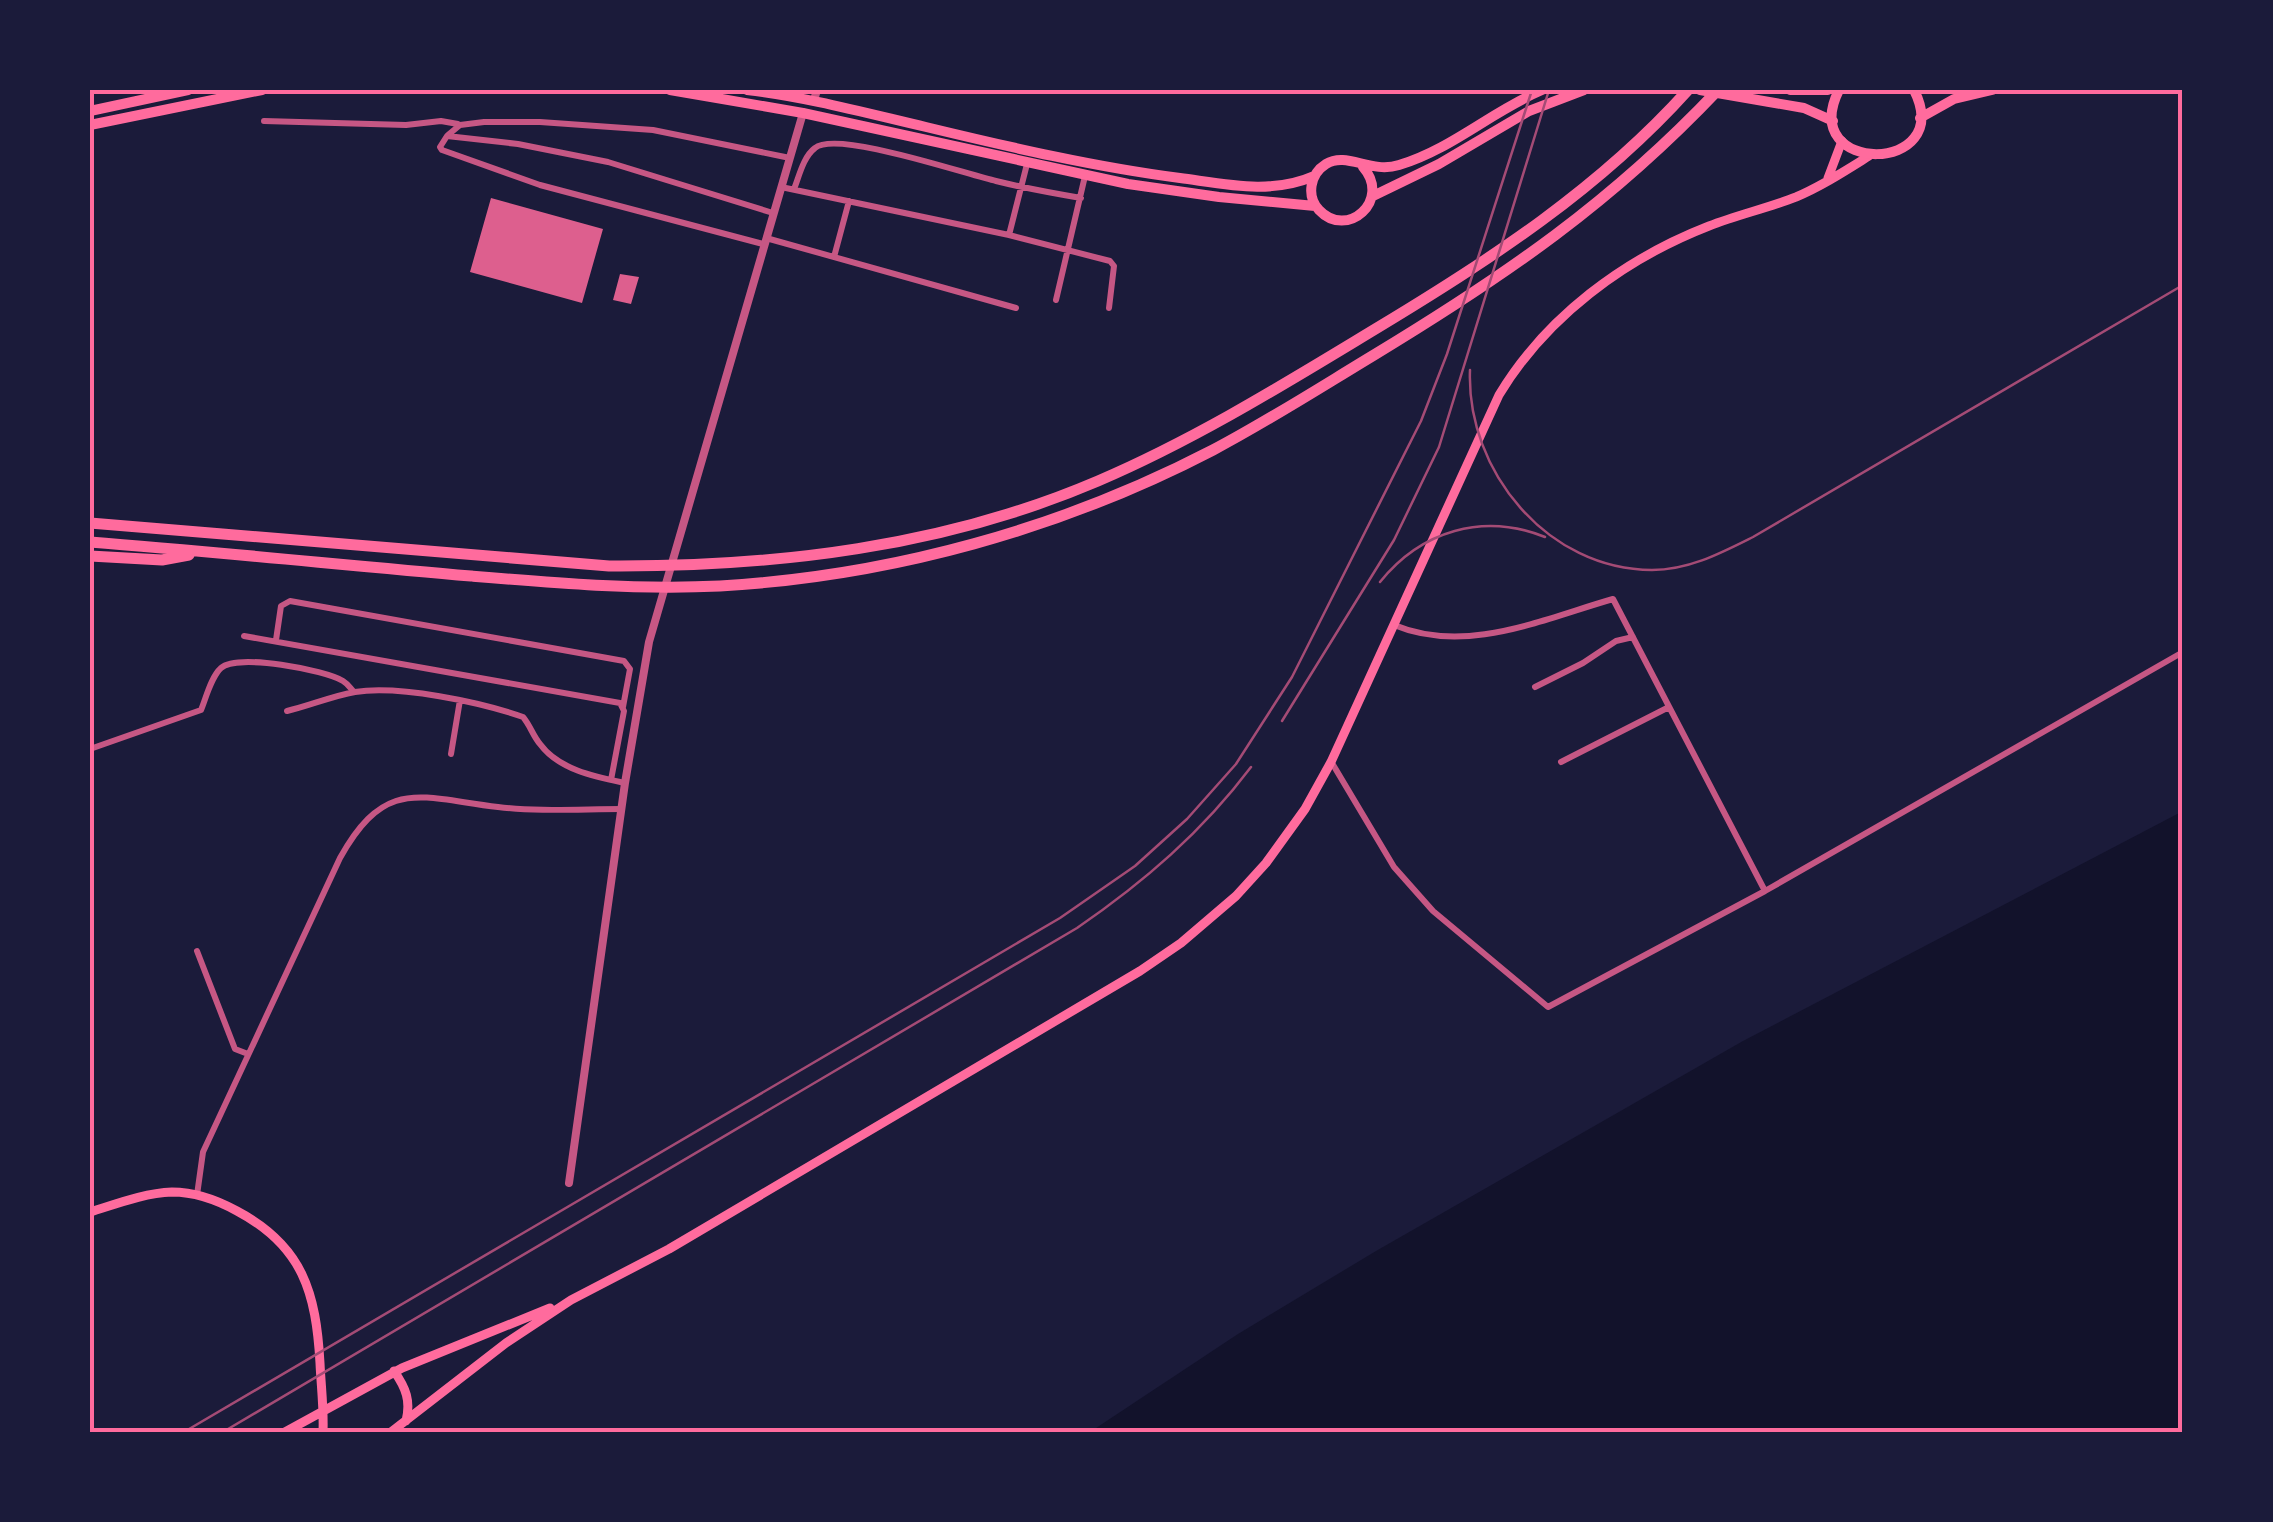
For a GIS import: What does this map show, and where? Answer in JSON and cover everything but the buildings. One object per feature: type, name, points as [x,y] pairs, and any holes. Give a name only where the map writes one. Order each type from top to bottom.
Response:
[{"type":"highway","points":[[90,111],[188,90]]},
{"type":"highway","points":[[90,125],[262,90]]},
{"type":"highway","points":[[670,90],[803,112],[1085,176],[1219,197],[1316,206]]},
{"type":"highway","points":[[747,90],[811,95],[958,135],[1156,175],[1269,188],[1293,185],[1342,159],[1363,167],[1388,168],[1416,159],[1465,136],[1542,90]]},
{"type":"highway","points":[[1372,196],[1452,157],[1518,116],[1584,90]]},
{"type":"highway","points":[[90,522],[609,566],[798,559],[952,529],[1096,482],[1226,418],[1519,240],[1574,198],[1688,90]]},
{"type":"highway","points":[[1700,90],[1804,108],[1833,121]]},
{"type":"highway","points":[[90,542],[653,588],[776,581],[870,568],[994,538],[1066,515],[1214,450],[1458,304],[1510,270],[1608,195],[1718,90]]},
{"type":"highway","points":[[1790,90],[1828,90]]},
{"type":"highway","points":[[1839,90],[1833,121],[1842,141],[1869,156],[1884,156],[1908,143],[1920,118],[1914,90]]},
{"type":"highway","points":[[1920,118],[1954,99],[1992,90]]},
{"type":"highway","points":[[1314,176],[1312,194],[1316,206],[1328,217],[1345,220],[1363,212],[1372,196],[1372,180],[1363,167]]},
{"type":"highway","points":[[90,556],[175,560],[198,552]]},
{"type":"main road","points":[[1823,184],[1834,167],[1842,141]]},
{"type":"main road","points":[[285,1432],[394,1371],[571,1300],[669,1249],[1159,959],[1202,928],[1266,864],[1305,809],[1331,762],[1498,395],[1521,360],[1553,324],[1640,260],[1708,226],[1823,184],[1869,156]]},
{"type":"main road","points":[[90,1212],[171,1192],[197,1195],[234,1209],[279,1238],[312,1292],[323,1428]]},
{"type":"main road","points":[[390,1432],[506,1343],[571,1300]]},
{"type":"main road","points":[[394,1371],[410,1405],[406,1421]]},
{"type":"street","points":[[568,1182],[625,783],[650,642],[803,112]]},
{"type":"street","points":[[264,120],[406,125],[442,121],[540,122],[653,130],[790,158]]},
{"type":"street","points":[[460,124],[447,136],[442,150],[540,185],[834,257],[1016,308]]},
{"type":"street","points":[[447,136],[518,144],[608,162],[774,213]]},
{"type":"street","points":[[794,189],[807,158],[814,148],[825,144],[901,154],[1020,187],[1081,198]]},
{"type":"street","points":[[1009,235],[1026,164]]},
{"type":"street","points":[[1056,300],[1085,176]]},
{"type":"street","points":[[781,187],[1066,248],[1113,263],[1109,308]]},
{"type":"street","points":[[834,257],[850,202]]},
{"type":"street","points":[[1393,625],[1442,637],[1477,636],[1613,599],[1765,891]]},
{"type":"street","points":[[276,640],[282,606],[290,601],[624,661],[630,669],[611,780]]},
{"type":"street","points":[[244,636],[623,706]]},
{"type":"street","points":[[1535,688],[1616,641],[1632,637]]},
{"type":"street","points":[[1331,762],[1377,842],[1432,911],[1548,1007],[1765,891],[2183,652]]},
{"type":"street","points":[[90,749],[201,710],[218,670],[230,663],[248,661],[297,668],[346,682],[354,692]]},
{"type":"street","points":[[287,710],[354,692],[460,700],[523,717],[539,744],[556,760],[593,776],[625,783]]},
{"type":"street","points":[[451,754],[460,700]]},
{"type":"street","points":[[1561,762],[1669,707]]},
{"type":"street","points":[[197,1195],[203,1152],[340,858],[369,816],[387,804],[424,795],[500,808],[622,809]]},
{"type":"street","points":[[196,951],[235,1049],[248,1054]]},
{"type":"shaded area","points":[[2183,811],[2183,1432],[1090,1432],[1238,1334],[1376,1251],[1743,1041]]},
{"type":"railway","points":[[184,1432],[1060,918],[1135,866],[1187,819],[1236,764],[1292,677],[1421,421],[1447,354],[1532,90]]},
{"type":"railway","points":[[1282,721],[1394,540],[1439,447],[1549,90]]},
{"type":"railway","points":[[1470,370],[1472,408],[1482,444],[1498,478],[1520,508],[1579,553],[1614,566],[1666,569],[1704,560],[1753,537],[2183,285]]},
{"type":"railway","points":[[1380,582],[1414,550],[1455,531],[1499,526],[1545,537]]},
{"type":"railway","points":[[223,1432],[1077,928],[1171,855],[1251,767]]}]
